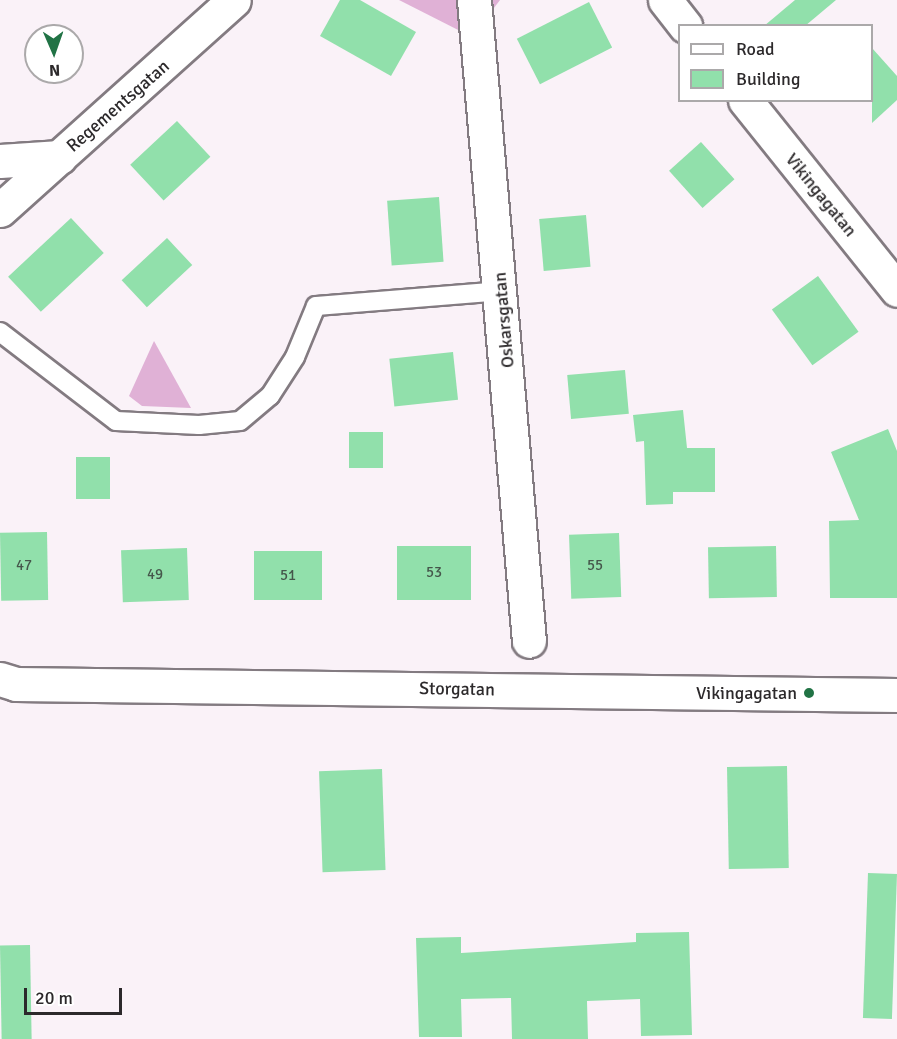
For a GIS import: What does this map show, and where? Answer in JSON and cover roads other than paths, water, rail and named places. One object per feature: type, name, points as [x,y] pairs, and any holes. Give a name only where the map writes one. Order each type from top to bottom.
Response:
[{"type":"street","name":"Regementsgatan","points":[[0,210],[234,0]]},
{"type":"street","name":"Oskarsgatan","points":[[474,0],[502,291],[529,641]]},
{"type":"street","points":[[665,0],[683,24]]},
{"type":"street","name":"Vikingagatan","points":[[747,102],[897,290]]},
{"type":"street","points":[[0,161],[60,157]]},
{"type":"street","name":"Storgatan","points":[[5,685],[897,695]]},
{"type":"lane","points":[[0,332],[116,422],[199,425],[240,422],[270,396],[295,357],[316,306],[502,291]]},
{"type":"place","name":"Vikingagatan","points":[[809,693]]}]
